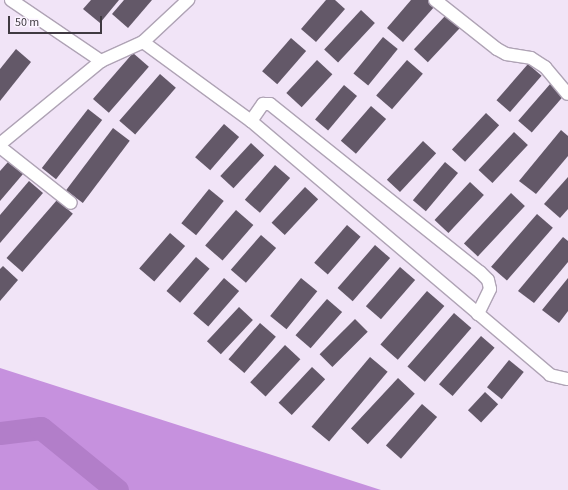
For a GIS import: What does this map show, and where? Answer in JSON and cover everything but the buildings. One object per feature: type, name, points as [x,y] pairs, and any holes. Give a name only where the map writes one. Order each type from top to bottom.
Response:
[{"type":"street","points":[[11,0],[101,61]]},
{"type":"street","points":[[71,203],[0,146],[101,61],[143,42],[188,0]]},
{"type":"street","points":[[435,0],[496,49],[506,54],[532,58],[545,67],[568,94]]},
{"type":"street","points":[[143,42],[251,121],[550,375],[568,379]]},
{"type":"street","points":[[251,121],[263,104],[270,104],[480,272],[488,280],[490,289],[478,314]]},
{"type":"shaded area","points":[[0,368],[381,490],[0,490]]},
{"type":"waterway","points":[[0,433],[41,428],[117,490]]}]
